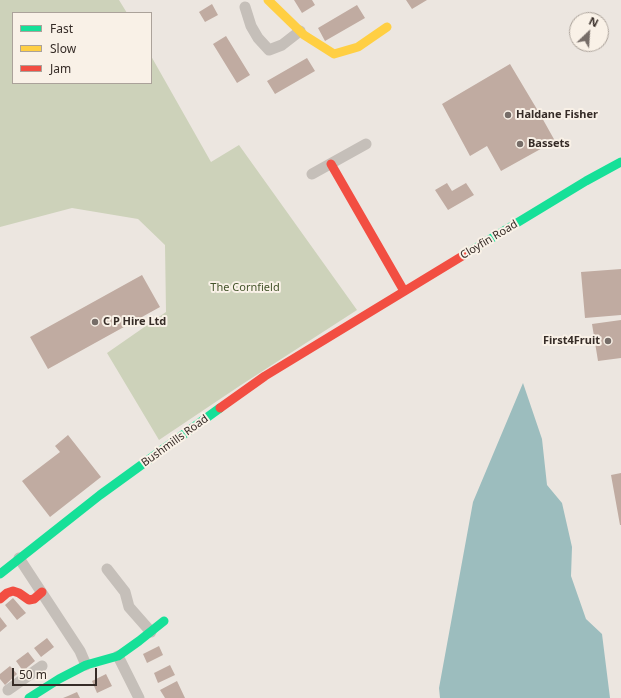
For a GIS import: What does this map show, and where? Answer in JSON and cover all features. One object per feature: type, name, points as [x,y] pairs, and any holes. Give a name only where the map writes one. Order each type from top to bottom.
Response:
[{"type":"main road","points":[[268,0],[300,31],[334,54],[358,47],[387,28]]},
{"type":"main road","name":"Cloyfin Road","points":[[358,319],[586,181],[621,162]]},
{"type":"main road","points":[[331,164],[404,291]]},
{"type":"main road","name":"Bushmills Road","points":[[0,574],[100,495],[266,376],[358,319]]},
{"type":"main road","points":[[0,599],[7,593],[13,591],[29,600],[34,599],[42,592]]},
{"type":"main road","points":[[29,698],[59,679],[86,665],[118,656],[164,621]]},
{"type":"street","points":[[245,7],[251,26],[258,38],[269,50],[282,45],[300,31]]},
{"type":"street","points":[[312,174],[366,144]]},
{"type":"street","points":[[19,558],[80,651],[86,665]]},
{"type":"street","points":[[107,569],[125,592],[129,607],[151,632]]},
{"type":"street","points":[[118,656],[139,698]]},
{"type":"street","points":[[24,698],[13,687],[42,666]]},
{"type":"green space","name":"The Cornfield","points":[[0,0],[119,0],[126,12],[12,12],[12,84],[152,84],[152,58],[211,162],[239,145],[357,310],[159,440],[107,353],[166,312],[165,245],[138,219],[72,208],[0,227]]},
{"type":"water","points":[[523,383],[542,439],[547,485],[562,503],[572,547],[571,576],[586,619],[602,634],[610,698],[440,698],[439,688],[473,502]]},
{"type":"building","points":[[294,0],[312,0],[315,5],[302,13]]},
{"type":"building","points":[[406,0],[427,0],[412,9]]},
{"type":"building","points":[[212,4],[218,15],[205,22],[199,12]]},
{"type":"building","points":[[357,5],[365,18],[325,41],[318,28]]},
{"type":"building","points":[[226,36],[250,75],[237,83],[213,44]]},
{"type":"building","points":[[307,58],[315,71],[275,94],[267,81]]},
{"type":"building","points":[[510,64],[555,141],[501,171],[487,146],[470,156],[442,104]]},
{"type":"building","points":[[447,183],[452,191],[466,183],[474,195],[448,210],[435,190]]},
{"type":"building","points":[[621,269],[621,315],[585,318],[581,272]]},
{"type":"building","name":"C P Hire Ltd","points":[[142,275],[160,307],[48,369],[30,337]]},
{"type":"building","name":"First4Fruit","points":[[621,320],[621,358],[598,361],[592,324]]},
{"type":"building","points":[[68,435],[101,477],[50,517],[22,481],[60,452],[55,446]]},
{"type":"building","points":[[621,473],[621,525],[620,525],[611,475]]},
{"type":"building","points":[[13,598],[26,613],[17,620],[5,605]]},
{"type":"building","points":[[0,617],[7,626],[0,632]]},
{"type":"building","points":[[47,638],[54,647],[41,657],[34,648]]},
{"type":"building","points":[[159,646],[163,655],[147,663],[143,654]]},
{"type":"building","points":[[28,652],[35,661],[23,671],[16,661]]},
{"type":"building","points":[[170,665],[175,675],[158,683],[154,673]]},
{"type":"building","points":[[10,666],[17,674],[5,685],[0,679],[0,674]]},
{"type":"building","points":[[106,674],[112,686],[97,693],[92,681]]},
{"type":"building","points":[[177,681],[185,698],[165,698],[160,690]]},
{"type":"building","points":[[77,692],[80,698],[63,698],[68,696]]},
{"type":"traffic: fast","points":[[464,255],[586,181],[621,162]]},
{"type":"traffic: fast","points":[[0,574],[100,495],[220,408]]},
{"type":"traffic: fast","points":[[29,698],[59,679],[86,665],[118,656],[164,621]]},
{"type":"traffic: slow","points":[[268,0],[304,35],[334,54],[358,47],[387,27]]},
{"type":"traffic: jam","points":[[331,164],[404,291]]},
{"type":"traffic: jam","points":[[220,408],[265,376],[464,255]]},
{"type":"traffic: jam","points":[[0,599],[7,593],[13,591],[29,600],[34,599],[42,592]]},
{"type":"place","name":"Haldane Fisher","points":[[508,115]]},
{"type":"place","name":"Bassets","points":[[520,144]]},
{"type":"place","name":"C P Hire Ltd","points":[[95,322]]},
{"type":"place","name":"First4Fruit","points":[[608,341]]}]
